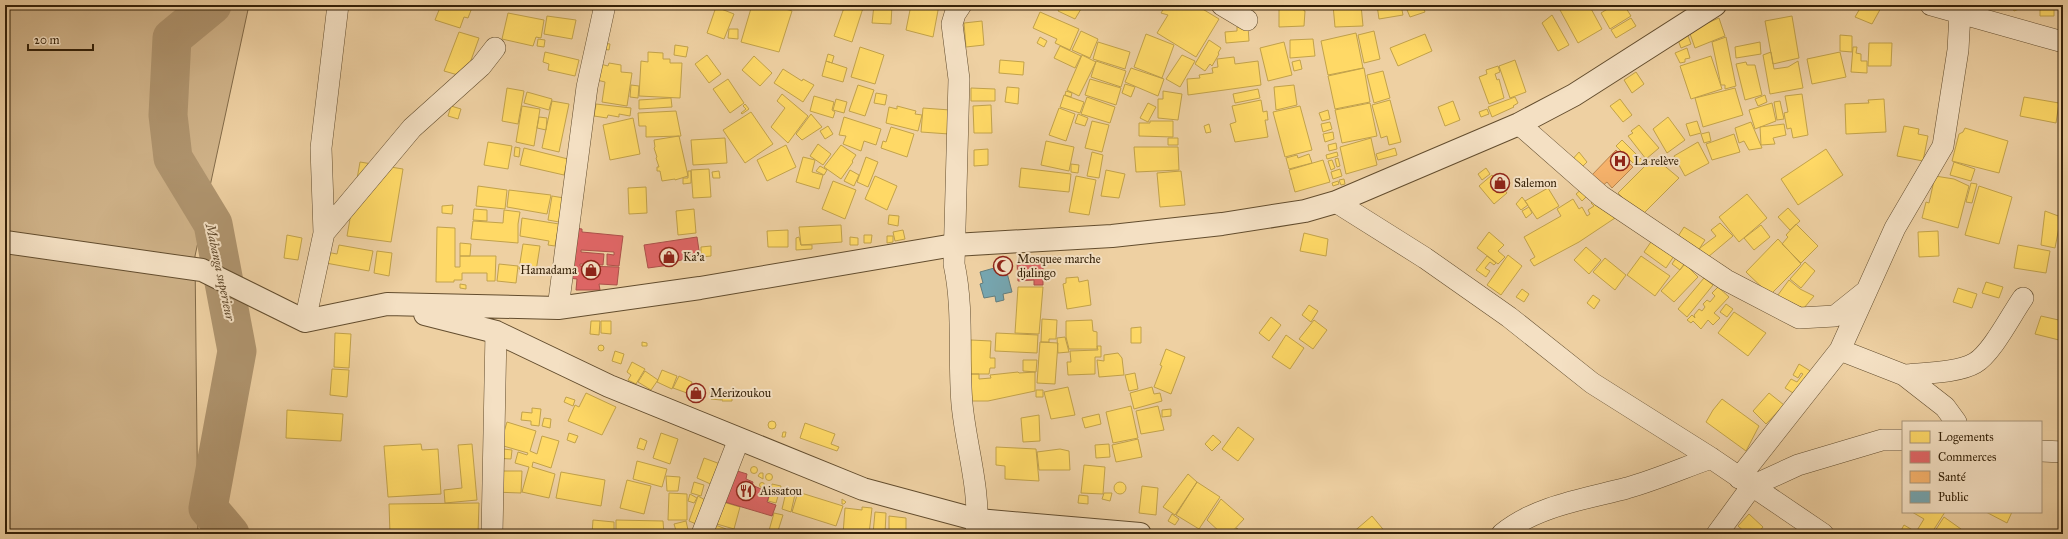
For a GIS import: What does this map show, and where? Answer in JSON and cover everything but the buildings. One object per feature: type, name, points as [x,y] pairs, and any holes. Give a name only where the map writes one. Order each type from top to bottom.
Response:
[{"type":"street","points":[[305,321],[324,233],[321,148],[338,5]]},
{"type":"street","points":[[558,308],[587,87],[605,5]]},
{"type":"street","points":[[1222,5],[1247,20]]},
{"type":"street","points":[[12,242],[202,270],[305,321],[388,304],[558,308],[700,288],[954,245],[1112,236],[1207,226],[1305,211],[1336,202],[1519,124],[1574,95],[1714,5]]},
{"type":"street","points":[[1931,5],[2063,42]]},
{"type":"street","points":[[955,8],[952,24],[959,79],[954,264],[958,284],[962,405],[977,527]]},
{"type":"street","points":[[1716,534],[1746,482],[1840,350],[1869,290],[1895,228],[1943,146],[1958,50],[1960,13]]},
{"type":"street","points":[[324,233],[412,128],[481,66],[495,48]]},
{"type":"street","points":[[1519,124],[1601,196],[1726,280],[1799,318],[1835,316],[1869,290]]},
{"type":"street","points":[[1336,202],[1425,258],[1509,317],[1592,383],[1711,458],[1823,534]]},
{"type":"street","points":[[1904,375],[1946,371],[1975,363],[1992,345],[2022,298]]},
{"type":"street","points":[[388,304],[496,332],[609,386],[739,439],[863,489],[977,527],[1140,534]]},
{"type":"street","points":[[492,534],[496,332]]},
{"type":"street","points":[[1840,350],[1904,375],[1945,407],[1955,421]]},
{"type":"street","points":[[702,534],[739,439]]},
{"type":"street","points":[[1746,482],[1798,464],[1882,440],[1902,440]]},
{"type":"street","points":[[2042,451],[2063,452]]},
{"type":"street","points":[[1502,534],[1515,523],[1570,502],[1628,487],[1711,458]]},
{"type":"shaded area","points":[[5,5],[249,5],[195,256],[198,534],[5,534]]},
{"type":"waterway","name":"Mabanga superieur","points":[[212,5],[172,38],[168,115],[173,158],[213,224],[237,351],[208,508],[230,534]]},
{"type":"place","name":"La relève","points":[[1620,161]]},
{"type":"place","name":"Salemon","points":[[1500,183]]},
{"type":"place","name":"Ka'a","points":[[669,257]]},
{"type":"place","name":"Mosquee marche djalingo","points":[[1003,266]]},
{"type":"place","name":"Hamadama","points":[[591,270]]},
{"type":"place","name":"Merizoukou","points":[[696,393]]},
{"type":"place","name":"Aissatou","points":[[746,491]]}]
